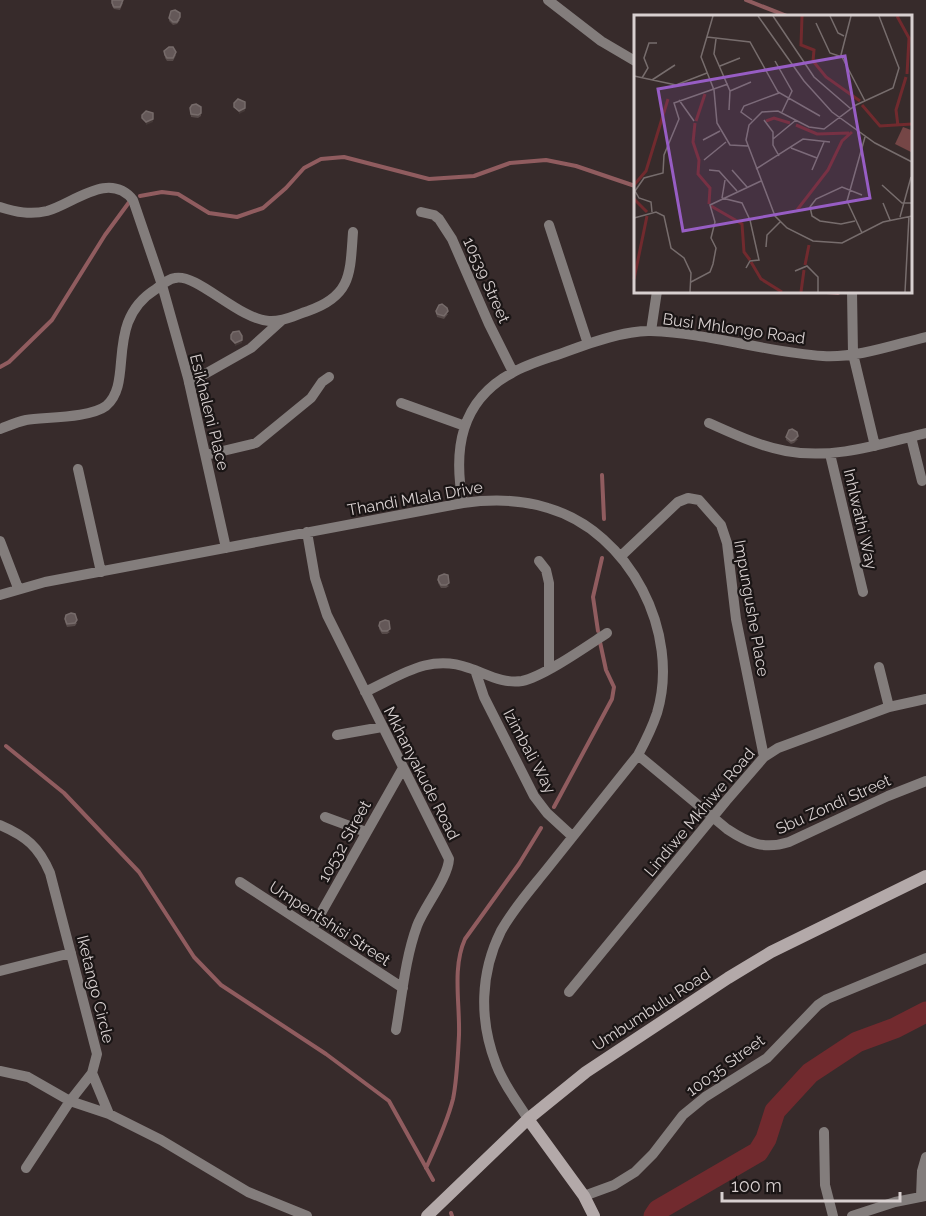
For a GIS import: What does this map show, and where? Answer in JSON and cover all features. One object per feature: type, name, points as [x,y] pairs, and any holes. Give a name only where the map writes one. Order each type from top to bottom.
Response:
[{"type":"main road","name":"Umbumbulu Road","points":[[427,1216],[528,1119],[586,1072],[728,978],[814,930],[926,876]]},
{"type":"main road","points":[[528,1119],[584,1196],[594,1216]]},
{"type":"street","points":[[548,0],[601,41],[634,60]]},
{"type":"street","name":"Esikhaleni Place","points":[[0,207],[38,213],[49,211],[105,188],[124,192],[136,205],[162,285],[189,383],[226,548]]},
{"type":"street","name":"10539 Street","points":[[421,212],[434,215],[439,219],[452,239],[489,324],[513,372]]},
{"type":"street","points":[[549,225],[588,344]]},
{"type":"street","points":[[0,429],[25,421],[92,412],[106,406],[118,384],[125,326],[144,297],[171,279],[182,278],[200,285],[254,318],[282,320],[319,307],[338,296],[349,277],[353,232]]},
{"type":"street","points":[[651,331],[657,292]]},
{"type":"street","points":[[852,292],[853,354],[875,446]]},
{"type":"street","points":[[189,383],[251,348],[282,320]]},
{"type":"street","name":"Busi Mhlongo Road","points":[[463,503],[458,465],[460,440],[472,412],[487,392],[513,372],[588,344],[625,334],[651,331],[707,336],[824,356],[853,354],[926,337]]},
{"type":"street","points":[[206,455],[256,443],[310,398],[329,377]]},
{"type":"street","points":[[401,403],[465,426]]},
{"type":"street","points":[[709,423],[766,446],[797,453],[830,454],[875,446],[926,433]]},
{"type":"street","points":[[911,437],[922,482]]},
{"type":"street","name":"Inhlwathi Way","points":[[830,454],[863,592]]},
{"type":"street","points":[[78,469],[101,572]]},
{"type":"street","name":"Impungushe Place","points":[[621,556],[684,498],[699,500],[721,525],[729,553],[736,619],[764,757]]},
{"type":"street","name":"Thandi Mlala Drive","points":[[0,595],[18,588],[307,532],[463,503],[502,499],[550,508],[595,532],[621,556],[651,608],[659,631],[661,688],[657,713],[638,755],[514,910],[501,931],[485,980],[484,1022],[496,1065],[528,1119]]},
{"type":"street","name":"Mkhanyakude Road","points":[[307,532],[315,578],[327,615],[442,843],[449,864],[417,925],[396,1030]]},
{"type":"street","points":[[0,541],[18,588]]},
{"type":"street","points":[[539,561],[546,570],[549,583],[549,668]]},
{"type":"street","points":[[365,693],[420,666],[431,663],[454,663],[503,681],[524,681],[607,633]]},
{"type":"street","points":[[879,667],[889,707]]},
{"type":"street","name":"Izimbali Way","points":[[476,670],[492,712],[534,796],[547,813],[572,836]]},
{"type":"street","name":"Lindiwe Mkhiwe Road","points":[[569,992],[764,757],[778,748],[889,707],[926,699]]},
{"type":"street","points":[[338,735],[382,728]]},
{"type":"street","name":"Sbu Zondi Street","points":[[638,755],[713,818],[742,839],[760,846],[778,845],[926,781]]},
{"type":"street","name":"10532 Street","points":[[312,929],[403,768]]},
{"type":"street","points":[[325,817],[366,832]]},
{"type":"street","name":"Iketango Circle","points":[[0,825],[20,835],[39,851],[50,873],[96,1044],[96,1062],[92,1073]]},
{"type":"street","name":"Umpentshisi Street","points":[[240,882],[403,988]]},
{"type":"street","points":[[0,971],[71,952]]},
{"type":"street","name":"10035 Street","points":[[584,1196],[614,1185],[635,1172],[653,1154],[684,1115],[766,1058],[818,1005],[827,999],[926,958]]},
{"type":"street","points":[[0,1071],[28,1077],[70,1101],[109,1114],[161,1140],[248,1192],[307,1216]]},
{"type":"street","points":[[26,1168],[70,1101],[92,1073],[109,1114]]},
{"type":"street","points":[[824,1132],[825,1185],[833,1216]]},
{"type":"street","points":[[852,1216],[895,1202],[923,1196],[922,1171],[926,1157]]},
{"type":"building","points":[[112,0],[123,0],[120,7],[114,7]]},
{"type":"building","points":[[175,10],[180,13],[180,17],[177,22],[173,22],[169,18],[171,11]]},
{"type":"building","points":[[173,47],[176,52],[173,58],[167,58],[165,55],[164,51]]},
{"type":"building","points":[[238,99],[245,102],[245,108],[239,111],[234,107]]},
{"type":"building","points":[[196,104],[201,107],[201,113],[191,114],[190,108]]},
{"type":"building","points":[[146,111],[153,113],[153,119],[146,122],[142,115]]},
{"type":"building","points":[[442,304],[448,311],[444,316],[437,314],[436,311]]},
{"type":"building","points":[[239,331],[242,340],[235,343],[231,335]]},
{"type":"building","points":[[792,429],[797,432],[798,436],[791,441],[786,437]]},
{"type":"building","points":[[448,575],[449,583],[441,585],[438,580],[439,576]]},
{"type":"building","points":[[75,614],[77,620],[75,623],[67,624],[66,615]]},
{"type":"building","points":[[389,621],[390,629],[382,631],[379,626],[380,622]]},
{"type":"waterway","points":[[746,0],[784,15]]},
{"type":"waterway","points":[[140,196],[162,192],[178,194],[209,213],[237,217],[263,208],[304,168],[321,159],[344,157],[429,179],[474,176],[510,163],[546,160],[576,166],[634,186]]},
{"type":"waterway","points":[[0,367],[9,362],[52,320],[105,235],[130,201]]},
{"type":"waterway","points":[[826,292],[838,293]]},
{"type":"waterway","points":[[602,475],[604,519]]},
{"type":"waterway","points":[[598,631],[593,597],[602,558]]},
{"type":"waterway","points":[[554,807],[612,699],[614,687],[606,670],[600,642]]},
{"type":"waterway","points":[[6,746],[64,793],[139,872],[194,957],[221,985],[326,1054],[389,1101],[433,1180]]},
{"type":"waterway","points":[[426,1168],[451,1108],[454,1092],[459,1035],[458,974],[461,950],[465,939],[519,864],[541,828]]},
{"type":"waterway","points":[[654,1216],[658,1210],[758,1152],[766,1139],[775,1111],[810,1073],[857,1042],[895,1028],[926,1012]]}]
